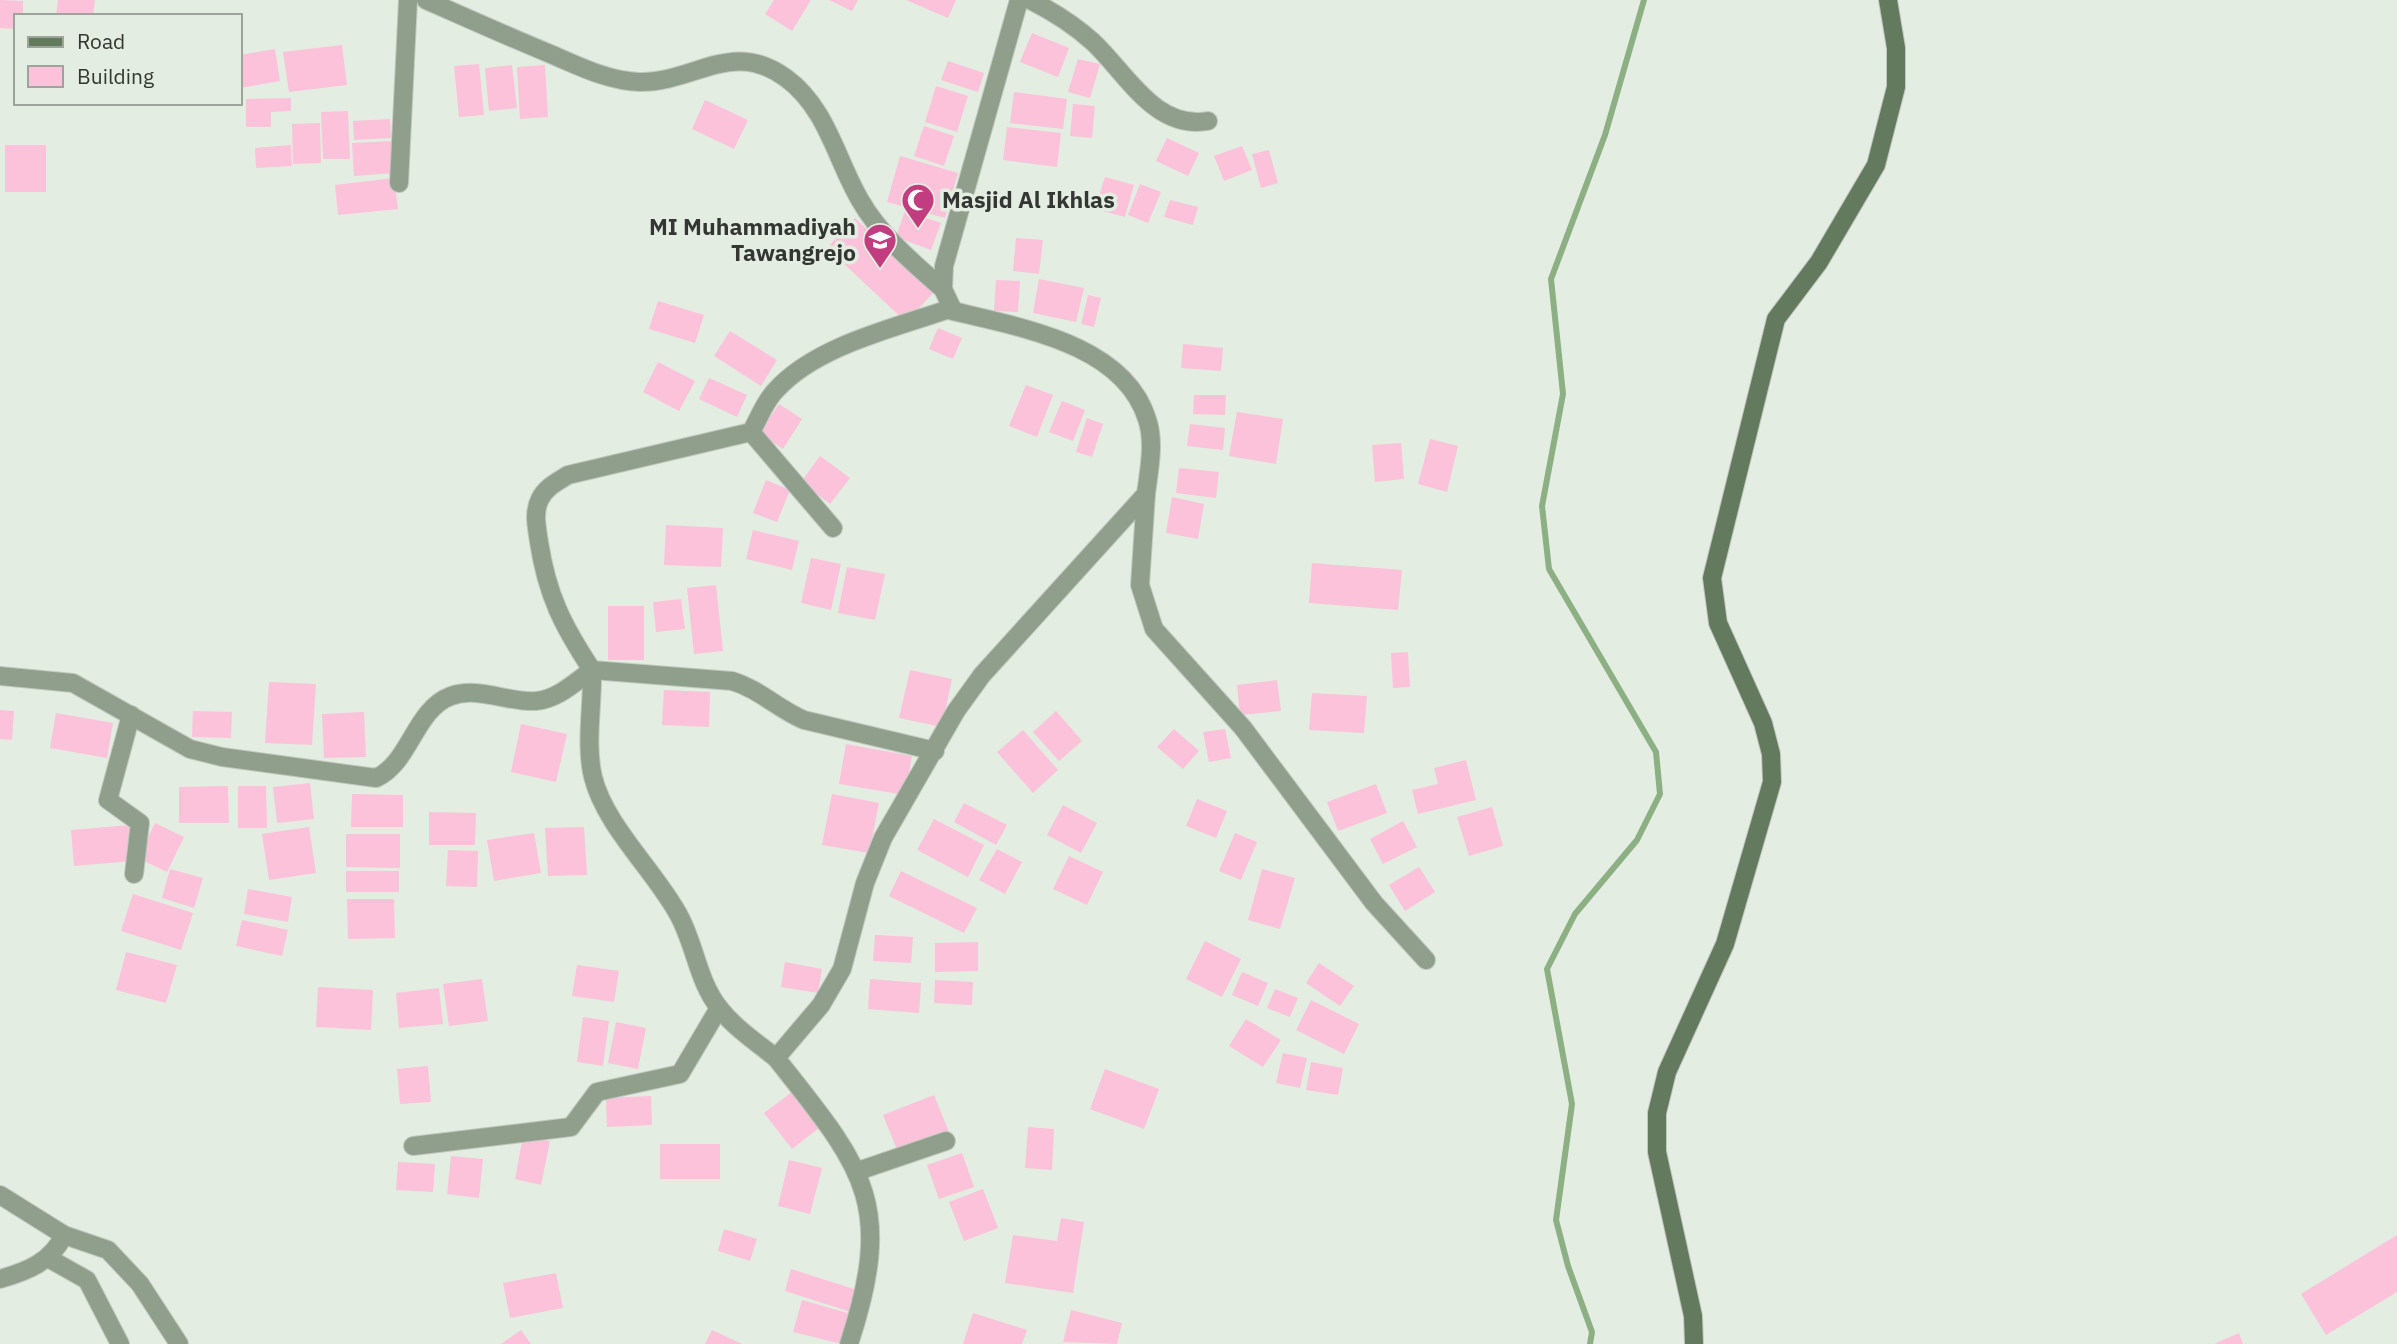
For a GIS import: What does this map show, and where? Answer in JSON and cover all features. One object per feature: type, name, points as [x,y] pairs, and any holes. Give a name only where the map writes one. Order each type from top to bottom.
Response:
[{"type":"main road","points":[[1694,1344],[1693,1316],[1657,1152],[1657,1113],[1667,1072],[1725,944],[1772,782],[1771,754],[1763,723],[1718,623],[1712,578],[1776,319],[1819,262],[1876,165],[1896,87],[1896,48],[1888,0]]},
{"type":"street","points":[[399,183],[408,0]]},
{"type":"street","points":[[426,0],[605,77],[639,82],[682,77],[720,62],[745,61],[777,73],[787,79],[818,113],[860,201],[906,257],[943,289],[952,308],[949,310],[1050,337],[1086,351],[1118,374],[1135,394],[1148,420],[1151,455],[1140,585],[1154,629],[1243,728],[1374,903],[1426,960]]},
{"type":"street","points":[[943,289],[944,266],[1018,0]]},
{"type":"street","points":[[1030,0],[1065,18],[1092,41],[1153,107],[1184,123],[1208,121]]},
{"type":"street","points":[[849,1344],[863,1302],[871,1248],[867,1199],[858,1171],[840,1139],[776,1058],[737,1028],[719,1008],[706,988],[678,913],[605,808],[593,776],[590,749],[592,670],[555,609],[544,580],[535,519],[539,501],[549,487],[568,475],[751,432],[773,392],[796,369],[822,355],[952,308]]},
{"type":"street","points":[[751,432],[833,528]]},
{"type":"street","points":[[776,1058],[821,1006],[842,969],[865,883],[883,838],[956,711],[982,675],[1146,494]]},
{"type":"street","points":[[0,676],[73,683],[190,749],[222,757],[376,778],[394,763],[432,709],[449,696],[468,692],[538,701],[561,693],[592,670],[732,681],[750,686],[787,712],[804,720],[935,751]]},
{"type":"street","points":[[131,715],[108,800],[140,823],[134,874]]},
{"type":"street","points":[[413,1146],[571,1127],[597,1092],[680,1074],[719,1008]]},
{"type":"street","points":[[858,1171],[946,1141]]},
{"type":"street","points":[[0,1195],[65,1235],[107,1250],[140,1284],[179,1344]]},
{"type":"street","points":[[0,1279],[24,1272],[48,1258],[65,1235]]},
{"type":"street","points":[[48,1258],[87,1280],[120,1344]]},
{"type":"building","points":[[0,0],[23,1],[23,14],[14,14],[14,29],[0,28]]},
{"type":"building","points":[[58,0],[95,0],[93,14],[56,14]]},
{"type":"building","points":[[774,0],[811,0],[792,31],[765,14]]},
{"type":"building","points":[[829,0],[858,0],[852,11]]},
{"type":"building","points":[[906,0],[956,0],[948,18]]},
{"type":"building","points":[[1032,33],[1069,48],[1058,77],[1020,62]]},
{"type":"building","points":[[342,45],[347,85],[289,92],[283,52]]},
{"type":"building","points":[[275,49],[280,81],[242,88],[242,55]]},
{"type":"building","points":[[1078,59],[1100,64],[1090,98],[1068,92]]},
{"type":"building","points":[[948,61],[984,73],[978,92],[941,80]]},
{"type":"building","points":[[479,64],[484,115],[459,117],[454,66]]},
{"type":"building","points":[[512,65],[517,108],[489,111],[485,68]]},
{"type":"building","points":[[545,65],[548,117],[520,119],[517,67]]},
{"type":"building","points":[[936,86],[968,96],[957,132],[925,122]]},
{"type":"building","points":[[1014,92],[1067,99],[1063,129],[1010,123]]},
{"type":"building","points":[[291,98],[291,111],[271,112],[271,127],[246,127],[246,99]]},
{"type":"building","points":[[705,100],[748,120],[734,149],[692,129]]},
{"type":"building","points":[[1073,104],[1095,106],[1092,138],[1070,136]]},
{"type":"building","points":[[348,111],[350,159],[323,159],[321,112]]},
{"type":"building","points":[[390,119],[391,138],[354,140],[353,121]]},
{"type":"building","points":[[320,123],[321,163],[293,164],[292,124]]},
{"type":"building","points":[[924,126],[954,136],[944,166],[914,156]]},
{"type":"building","points":[[1007,127],[1061,133],[1057,167],[1003,160]]},
{"type":"building","points":[[1167,138],[1199,153],[1188,176],[1156,161]]},
{"type":"building","points":[[394,141],[396,173],[354,176],[352,143]]},
{"type":"building","points":[[5,145],[46,145],[46,192],[5,192]]},
{"type":"building","points":[[291,145],[292,166],[256,168],[255,148]]},
{"type":"building","points":[[1242,146],[1252,170],[1224,181],[1214,156]]},
{"type":"building","points":[[1269,150],[1278,183],[1261,188],[1252,154]]},
{"type":"building","points":[[900,156],[958,173],[945,218],[887,202]]},
{"type":"building","points":[[1105,177],[1134,185],[1125,217],[1095,209]]},
{"type":"building","points":[[394,178],[398,209],[338,215],[335,185]]},
{"type":"building","points":[[1140,184],[1161,192],[1148,223],[1128,215]]},
{"type":"building","points":[[1170,200],[1198,207],[1193,225],[1164,217]]},
{"type":"building","name":"Masjid Al Ikhlas","points":[[905,211],[941,223],[931,250],[896,237]]},
{"type":"building","name":"MI Muhammadiyah Tawangrejo","points":[[855,218],[934,292],[906,322],[827,248]]},
{"type":"building","points":[[1016,238],[1043,240],[1039,274],[1013,271]]},
{"type":"building","points":[[1039,279],[1084,288],[1076,322],[1033,313]]},
{"type":"building","points":[[996,280],[1020,281],[1018,312],[994,311]]},
{"type":"building","points":[[1088,295],[1101,298],[1094,327],[1081,324]]},
{"type":"building","points":[[658,301],[704,315],[695,343],[649,329]]},
{"type":"building","points":[[938,328],[962,338],[953,359],[929,349]]},
{"type":"building","points":[[730,331],[777,360],[761,386],[714,356]]},
{"type":"building","points":[[1183,344],[1223,348],[1221,371],[1181,368]]},
{"type":"building","points":[[658,362],[695,381],[679,411],[643,392]]},
{"type":"building","points":[[709,378],[747,395],[737,417],[699,399]]},
{"type":"building","points":[[1026,385],[1053,395],[1037,437],[1009,426]]},
{"type":"building","points":[[1194,395],[1226,395],[1225,415],[1193,414]]},
{"type":"building","points":[[1062,401],[1085,410],[1073,441],[1049,432]]},
{"type":"building","points":[[779,404],[802,419],[783,449],[759,433]]},
{"type":"building","points":[[1237,412],[1283,419],[1276,464],[1229,456]]},
{"type":"building","points":[[1087,418],[1103,424],[1092,457],[1076,452]]},
{"type":"building","points":[[1190,424],[1225,428],[1223,450],[1187,446]]},
{"type":"building","points":[[1430,439],[1458,446],[1447,492],[1418,484]]},
{"type":"building","points":[[1401,443],[1404,479],[1375,482],[1372,445]]},
{"type":"building","points":[[820,456],[850,478],[830,504],[801,482]]},
{"type":"building","points":[[1179,468],[1219,472],[1216,498],[1176,493]]},
{"type":"building","points":[[766,480],[790,490],[777,522],[753,513]]},
{"type":"building","points":[[1172,497],[1204,504],[1198,539],[1166,533]]},
{"type":"building","points":[[666,525],[723,528],[721,567],[664,565]]},
{"type":"building","points":[[753,530],[799,541],[792,570],[746,559]]},
{"type":"building","points":[[811,558],[841,564],[831,610],[801,603]]},
{"type":"building","points":[[1312,563],[1402,570],[1398,610],[1309,603]]},
{"type":"building","points":[[847,567],[885,574],[875,620],[838,613]]},
{"type":"building","points":[[716,585],[723,651],[694,654],[687,588]]},
{"type":"building","points":[[681,599],[685,629],[656,632],[653,602]]},
{"type":"building","points":[[608,606],[644,606],[644,660],[608,660]]},
{"type":"building","points":[[1408,652],[1410,687],[1393,688],[1391,653]]},
{"type":"building","points":[[910,670],[952,679],[942,727],[899,718]]},
{"type":"building","points":[[1277,680],[1281,711],[1240,715],[1237,685]]},
{"type":"building","points":[[269,682],[316,684],[312,745],[265,743]]},
{"type":"building","points":[[664,690],[710,692],[709,727],[662,725]]},
{"type":"building","points":[[1312,693],[1367,696],[1364,733],[1309,730]]},
{"type":"building","points":[[0,710],[14,711],[12,740],[0,739]]},
{"type":"building","points":[[193,711],[232,712],[231,738],[192,737]]},
{"type":"building","points":[[1056,711],[1082,741],[1059,761],[1033,732]]},
{"type":"building","points":[[364,712],[366,757],[324,758],[322,714]]},
{"type":"building","points":[[56,713],[113,723],[107,758],[50,748]]},
{"type":"building","points":[[521,724],[567,734],[556,782],[511,772]]},
{"type":"building","points":[[1174,729],[1199,751],[1183,769],[1157,747]]},
{"type":"building","points":[[1225,729],[1231,758],[1209,762],[1203,732]]},
{"type":"building","points":[[1023,730],[1058,770],[1033,793],[997,752]]},
{"type":"building","points":[[846,744],[912,756],[905,795],[839,784]]},
{"type":"building","points":[[1466,760],[1476,800],[1418,814],[1412,790],[1438,784],[1434,768]]},
{"type":"building","points":[[310,783],[314,819],[277,823],[273,787]]},
{"type":"building","points":[[1376,784],[1387,813],[1338,831],[1327,802]]},
{"type":"building","points":[[228,786],[229,823],[179,823],[179,787]]},
{"type":"building","points":[[238,786],[266,786],[267,828],[238,828]]},
{"type":"building","points":[[352,794],[403,795],[403,827],[351,827]]},
{"type":"building","points":[[832,794],[879,803],[869,853],[822,845]]},
{"type":"building","points":[[1197,799],[1227,811],[1216,838],[1186,826]]},
{"type":"building","points":[[964,803],[1007,825],[996,845],[954,822]]},
{"type":"building","points":[[1063,805],[1097,823],[1081,853],[1047,835]]},
{"type":"building","points":[[1492,807],[1503,846],[1469,856],[1457,817]]},
{"type":"building","points":[[429,812],[476,813],[475,845],[429,845]]},
{"type":"building","points":[[934,819],[984,845],[968,877],[917,850]]},
{"type":"building","points":[[1403,821],[1417,847],[1383,864],[1370,839]]},
{"type":"building","points":[[155,823],[184,837],[167,872],[138,858]]},
{"type":"building","points":[[131,825],[133,861],[74,866],[71,830]]},
{"type":"building","points":[[309,827],[316,873],[269,880],[262,834]]},
{"type":"building","points":[[584,827],[587,875],[548,876],[545,828]]},
{"type":"building","points":[[534,833],[541,873],[494,881],[487,840]]},
{"type":"building","points":[[1235,833],[1257,842],[1241,880],[1219,871]]},
{"type":"building","points":[[346,834],[400,834],[400,868],[346,867]]},
{"type":"building","points":[[997,849],[1022,862],[1005,894],[979,880]]},
{"type":"building","points":[[448,850],[478,851],[477,887],[446,886]]},
{"type":"building","points":[[1069,856],[1103,872],[1087,905],[1053,889]]},
{"type":"building","points":[[1419,867],[1435,892],[1405,911],[1389,885]]},
{"type":"building","points":[[170,869],[203,878],[194,908],[162,898]]},
{"type":"building","points":[[1262,869],[1295,878],[1280,929],[1248,920]]},
{"type":"building","points":[[346,871],[399,871],[399,892],[346,892]]},
{"type":"building","points":[[901,871],[977,908],[964,933],[889,896]]},
{"type":"building","points":[[248,889],[292,897],[288,922],[244,914]]},
{"type":"building","points":[[133,894],[193,913],[181,950],[121,931]]},
{"type":"building","points":[[347,899],[394,899],[395,938],[348,939]]},
{"type":"building","points":[[242,920],[288,930],[282,956],[236,946]]},
{"type":"building","points":[[875,935],[913,937],[911,963],[873,961]]},
{"type":"building","points":[[1205,941],[1241,959],[1222,997],[1186,979]]},
{"type":"building","points":[[978,942],[978,971],[935,972],[935,943]]},
{"type":"building","points":[[126,952],[177,965],[166,1003],[116,990]]},
{"type":"building","points":[[785,962],[822,969],[818,993],[781,987]]},
{"type":"building","points":[[1319,963],[1354,986],[1340,1006],[1306,983]]},
{"type":"building","points":[[577,965],[619,971],[614,1002],[572,996]]},
{"type":"building","points":[[1242,972],[1268,983],[1258,1006],[1232,995]]},
{"type":"building","points":[[482,979],[488,1021],[449,1026],[443,984]]},
{"type":"building","points":[[870,979],[921,983],[919,1013],[868,1009]]},
{"type":"building","points":[[935,980],[973,982],[972,1005],[934,1003]]},
{"type":"building","points":[[318,987],[373,990],[371,1030],[316,1027]]},
{"type":"building","points":[[439,988],[443,1024],[399,1028],[396,993]]},
{"type":"building","points":[[1275,989],[1298,998],[1290,1017],[1267,1008]]},
{"type":"building","points":[[1311,1000],[1359,1024],[1344,1054],[1296,1030]]},
{"type":"building","points":[[583,1017],[609,1021],[603,1066],[577,1062]]},
{"type":"building","points":[[1246,1019],[1281,1040],[1263,1067],[1229,1046]]},
{"type":"building","points":[[616,1022],[646,1028],[638,1069],[608,1063]]},
{"type":"building","points":[[1283,1053],[1307,1058],[1300,1088],[1276,1083]]},
{"type":"building","points":[[1311,1062],[1343,1068],[1338,1095],[1306,1090]]},
{"type":"building","points":[[428,1066],[431,1102],[400,1104],[397,1069]]},
{"type":"building","points":[[1105,1069],[1159,1089],[1144,1129],[1090,1109]]},
{"type":"building","points":[[792,1092],[819,1128],[792,1149],[764,1113]]},
{"type":"building","points":[[934,1095],[949,1132],[898,1152],[883,1115]]},
{"type":"building","points":[[651,1096],[652,1125],[607,1127],[606,1098]]},
{"type":"building","points":[[1028,1127],[1054,1129],[1052,1170],[1025,1168]]},
{"type":"building","points":[[523,1136],[550,1141],[541,1185],[515,1179]]},
{"type":"building","points":[[660,1144],[720,1144],[720,1179],[660,1179]]},
{"type":"building","points":[[962,1153],[974,1187],[939,1199],[927,1165]]},
{"type":"building","points":[[451,1156],[483,1159],[479,1198],[447,1194]]},
{"type":"building","points":[[789,1160],[822,1168],[810,1214],[778,1206]]},
{"type":"building","points":[[398,1162],[435,1164],[433,1192],[396,1190]]},
{"type":"building","points":[[983,1189],[998,1228],[964,1241],[949,1202]]},
{"type":"building","points":[[1061,1218],[1084,1222],[1073,1293],[1005,1283],[1013,1235],[1057,1241]]},
{"type":"building","points":[[724,1229],[757,1239],[750,1261],[718,1251]]},
{"type":"building","points":[[2397,1235],[2397,1292],[2326,1335],[2301,1294]]},
{"type":"building","points":[[791,1269],[857,1290],[851,1312],[785,1291]]},
{"type":"building","points":[[556,1273],[563,1308],[510,1318],[503,1283]]},
{"type":"building","points":[[802,1300],[851,1314],[842,1344],[793,1332]]},
{"type":"building","points":[[1071,1310],[1122,1323],[1117,1344],[1063,1342]]},
{"type":"building","points":[[973,1313],[1027,1330],[1022,1344],[963,1344]]},
{"type":"building","points":[[521,1330],[531,1344],[501,1344]]},
{"type":"building","points":[[712,1330],[742,1344],[705,1344]]},
{"type":"building","points":[[2239,1333],[2243,1344],[2214,1344]]},
{"type":"waterway","points":[[1590,1344],[1592,1332],[1568,1266],[1556,1220],[1572,1104],[1547,969],[1575,914],[1637,840],[1660,794],[1656,752],[1549,569],[1542,506],[1563,394],[1551,279],[1605,135],[1644,0]]},
{"type":"place","name":"Masjid Al Ikhlas","points":[[918,230]]},
{"type":"place","name":"MI Muhammadiyah Tawangrejo","points":[[880,270]]}]
